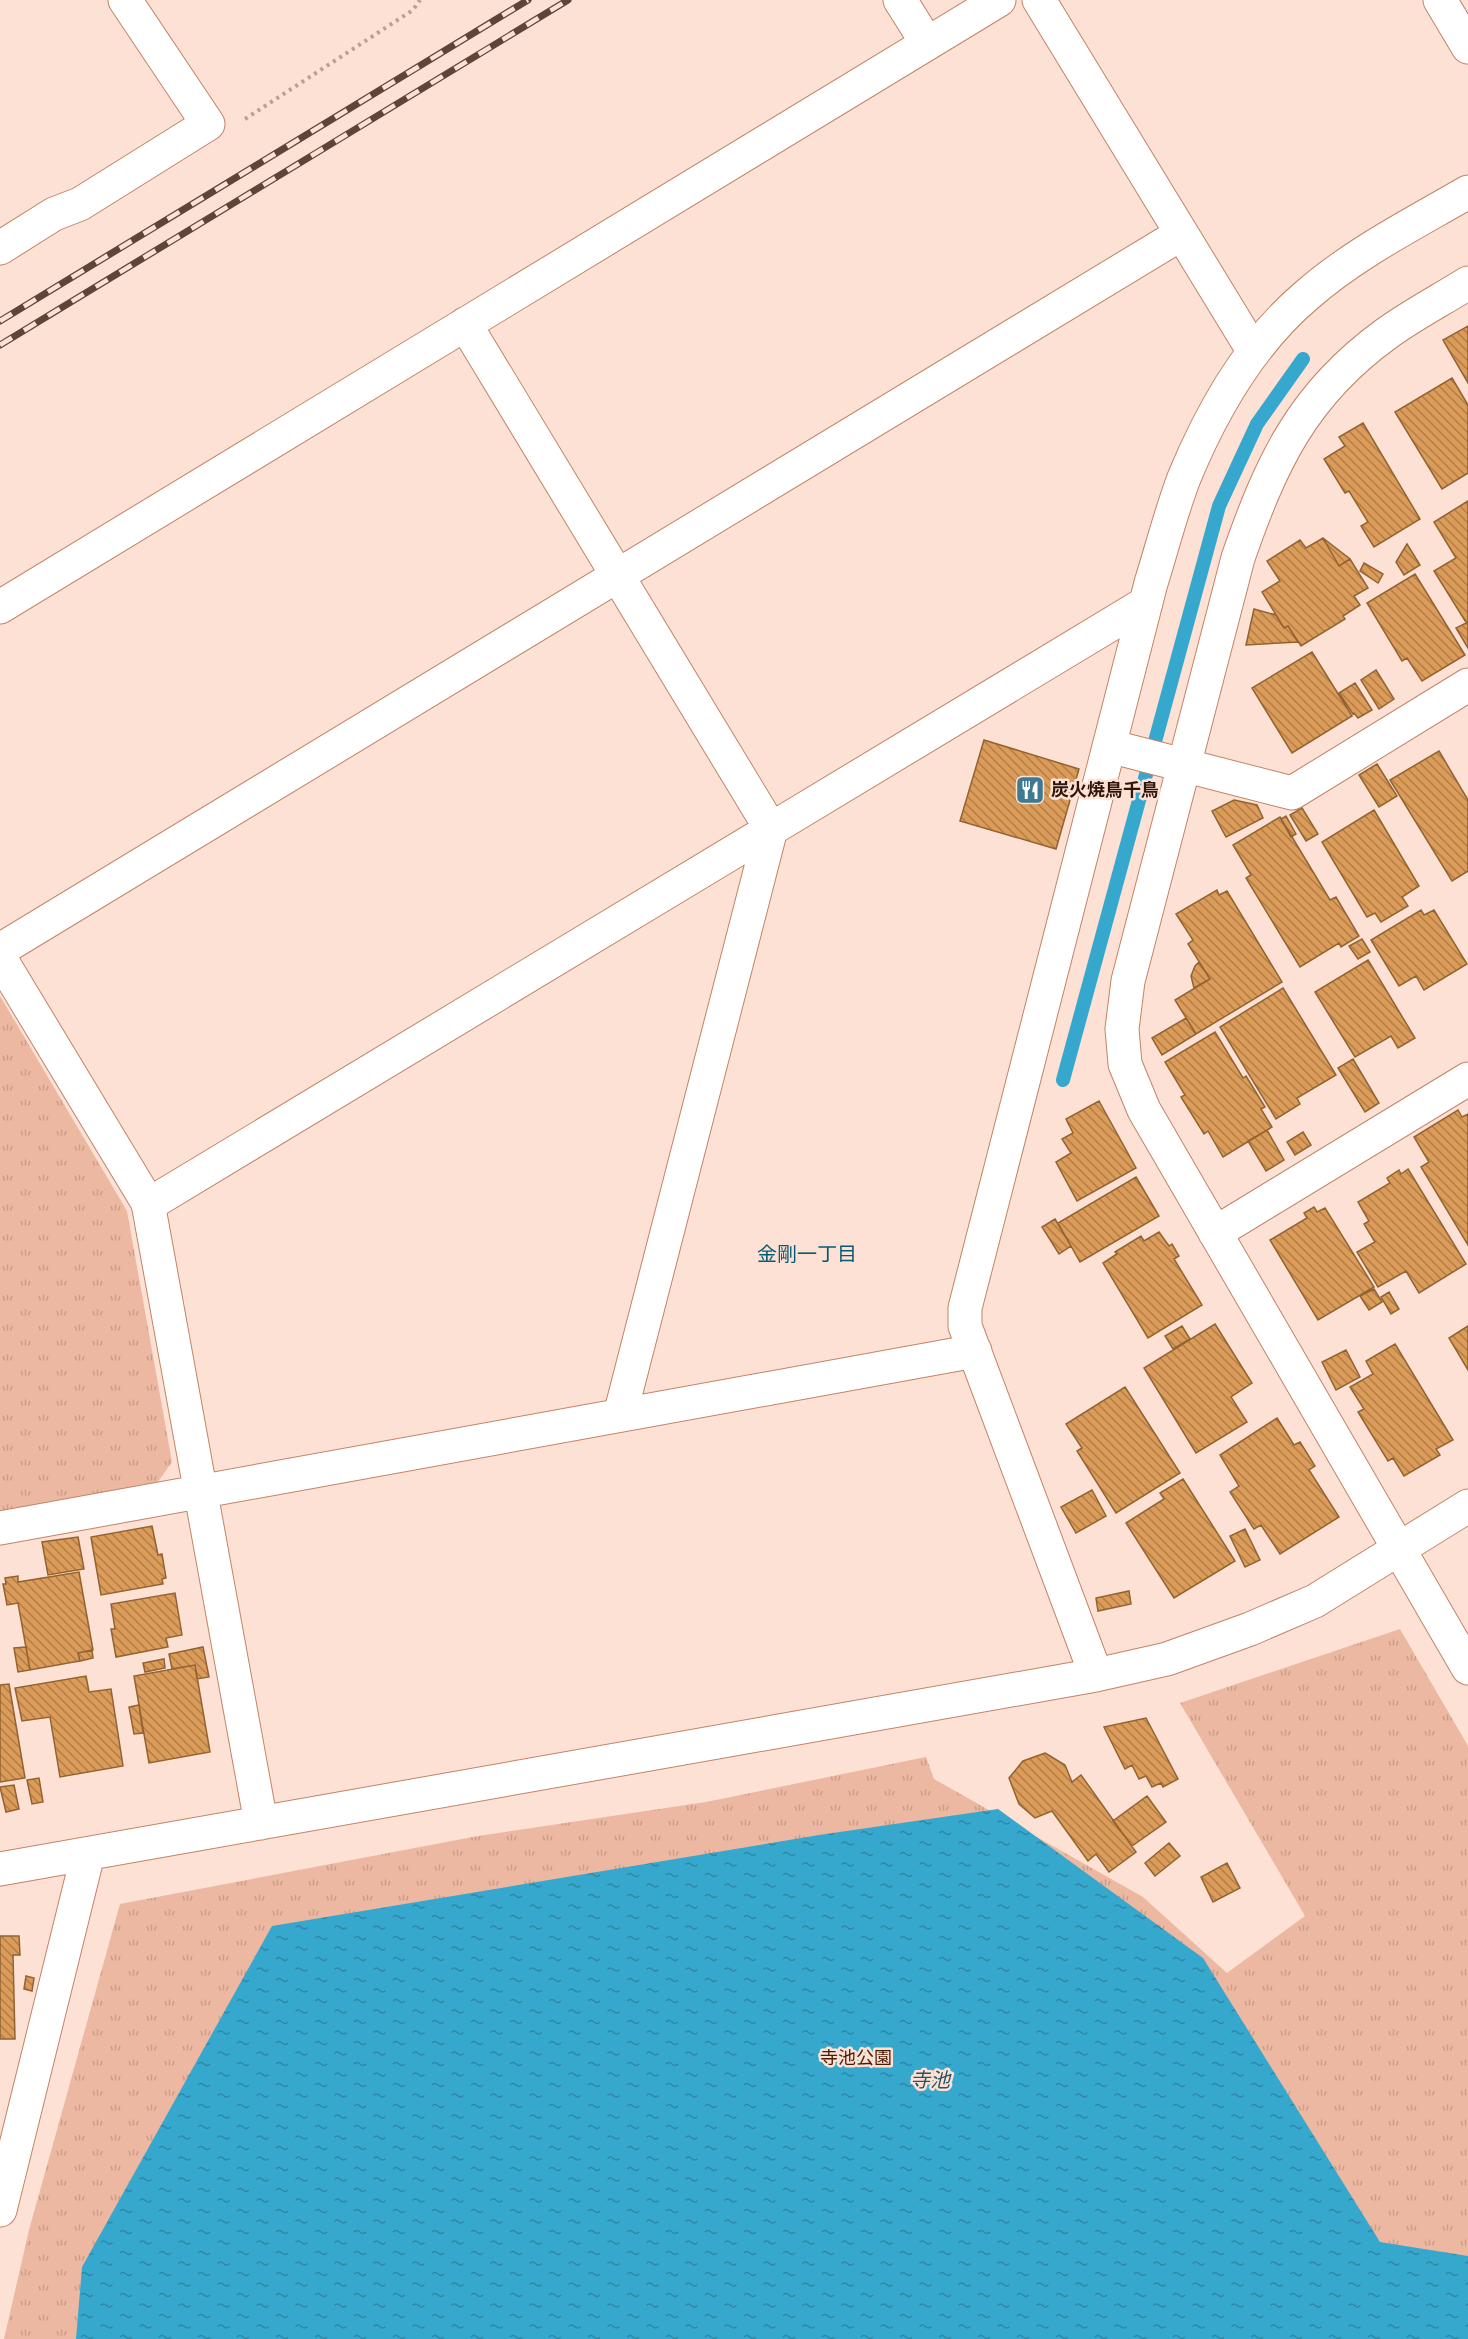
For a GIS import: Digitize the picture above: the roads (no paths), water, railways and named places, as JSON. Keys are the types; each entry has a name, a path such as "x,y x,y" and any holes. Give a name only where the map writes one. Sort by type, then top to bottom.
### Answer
{"street":[{"path":"0,248 54,214 80,204 208,124 125,0"},
{"path":"900,0 927,44"},
{"path":"0,607 999,0"},
{"path":"1039,0 1254,352"},
{"path":"1096,1675 965,1326 965,1308 1118,749 1146,603 1184,480 1211,418 1254,352 1307,295 1358,256 1468,192"},
{"path":"0,950 1181,234"},
{"path":"1468,283 1387,334 1344,370 1308,409 1279,456 1258,501 1238,558 1175,763 1128,981 1122,1029 1125,1064 1144,1110 1468,1668"},
{"path":"465,324 771,829 620,1415"},
{"path":"148,1206 1146,603"},
{"path":"1118,749 1292,793 1468,685"},
{"path":"0,958 148,1206 261,1823"},
{"path":"1215,1233 1468,1079"},
{"path":"0,1528 975,1351"},
{"path":"0,1869 1096,1675 1167,1659 1250,1629 1315,1600 1468,1506"},
{"path":"0,2210 88,1854"}],"water":[{"name":"寺池","path":"998,1809 1203,1958 1380,2242 1468,2256 1468,2339 76,2339 82,2267 272,1926 819,1835"}],"waterway":[{"path":"1063,1080 1219,506 1257,424 1303,359"}],"railway":[{"path":"0,321 528,0"},
{"path":"0,345 568,0"}],"place":[{"name":"炭火焼鳥千鳥","path":"1030,790"}],"district":[{"name":"金剛一丁目","path":"807,1254"}],"park label":[{"name":"寺池公園","path":"856,2058"}]}
